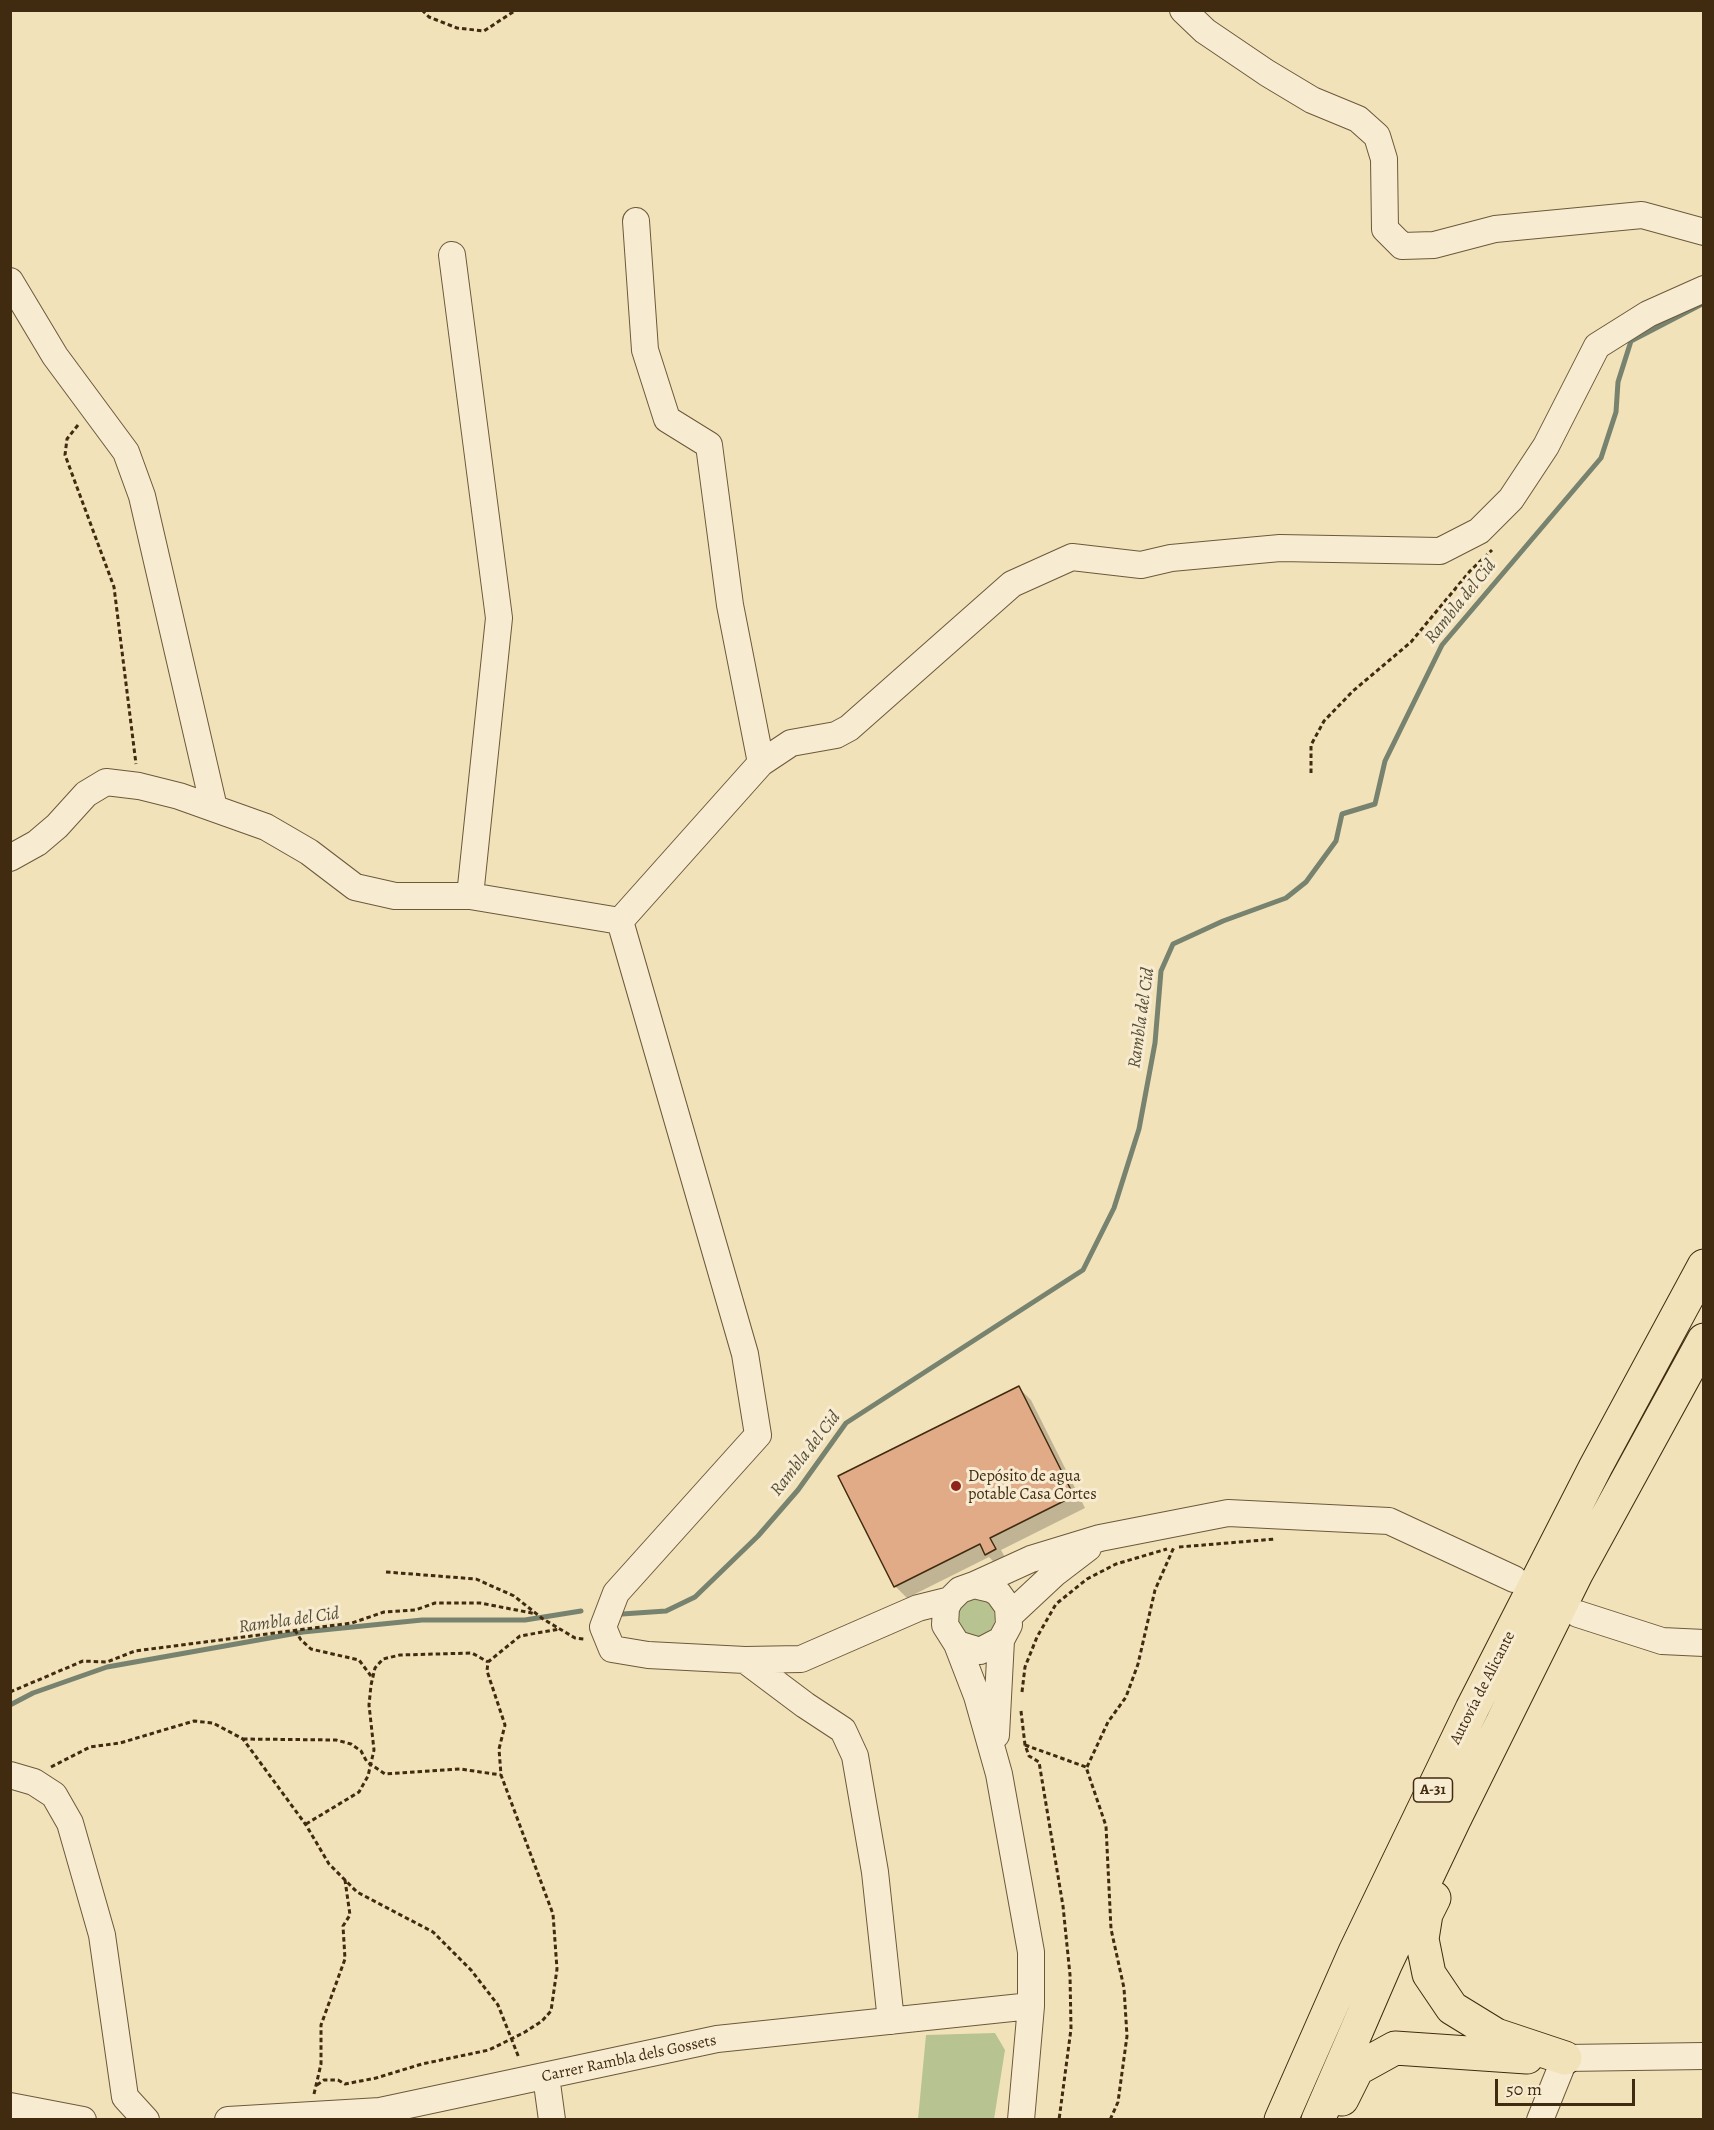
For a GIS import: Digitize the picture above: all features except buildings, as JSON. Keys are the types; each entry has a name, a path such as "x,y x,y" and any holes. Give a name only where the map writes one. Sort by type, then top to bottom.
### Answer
{"highway":[{"name":"Autovía de Alicante","path":"1281,2120 1355,1952 1472,1709 1596,1466 1704,1266"},
{"name":"Autovía de Alicante","path":"1318,2120 1385,1965 1454,1820 1577,1572 1704,1340"},
{"path":"1454,1820 1452,1860 1426,1914 1422,1940 1429,1974 1452,2008 1496,2036 1565,2058"},
{"path":"1334,2120 1357,2069 1395,2048 1565,2058"}],"street":[{"path":"1183,10 1206,31 1268,73 1312,100 1358,119 1377,136 1384,159 1385,229 1402,246 1434,244 1495,229 1642,215 1704,232"},
{"path":"636,221 645,350 667,419 709,446 730,604 761,763"},
{"path":"452,255 499,618 470,896"},
{"path":"10,281 55,356 101,415 126,452 142,496 214,808"},
{"path":"620,921 761,763 792,743 836,735 849,728 1012,584 1072,557 1141,565 1171,558 1280,548 1440,551 1479,531 1511,499 1546,446 1597,346 1648,314 1704,289"},
{"path":"10,858 37,843 57,826 86,794 106,782 139,786 214,808 266,827 309,852 355,886 395,896 470,896 620,921"},
{"path":"620,921 745,1354 758,1434 616,1593 603,1627 612,1649 648,1655 745,1660 801,1659 918,1608 950,1600"},
{"path":"1020,2120 1031,2006 1030,1952 999,1774 977,1695 944,1616 950,1600 960,1590 974,1586 1031,1558 1100,1538 1228,1513 1389,1521 1514,1580"},
{"path":"1009,1616 1054,1574 1100,1538"},
{"path":"974,1586 991,1589 998,1593 1008,1607 1009,1625 1001,1640 996,1720 999,1774"},
{"path":"1578,1614 1662,1641 1704,1643"},
{"path":"846,1641 896,1629 929,1626 980,1651 1001,1640"},
{"path":"745,1660 843,1730 855,1756 875,1872 891,2021"},
{"path":"22,1778 54,1795 70,1822 102,1935 125,2097 146,2120"},
{"name":"Carrer Rambla dels Gossets","path":"228,2120 380,2111 717,2039 1031,2006"},
{"path":"1540,2120 1565,2058 1704,2056"},
{"path":"535,2079 552,2120"},
{"path":"10,2106 83,2120"}],"path":[{"path":"422,10 429,17 457,28 484,31 516,10"},
{"path":"101,415 82,420 67,439 65,455 114,587 139,786"},
{"path":"1311,773 1311,745 1324,721 1353,691 1411,642 1470,571 1494,548"},
{"path":"1022,1697 1025,1667 1036,1637 1056,1604 1087,1580 1116,1564 1174,1547 1283,1536"},
{"path":"1110,2120 1118,2102 1127,2036 1124,1989 1112,1929 1106,1826 1086,1767 1108,1722 1126,1697 1138,1664 1155,1590 1174,1547"},
{"path":"386,1572 476,1579 514,1596 575,1638 610,1643"},
{"path":"10,1692 83,1661 107,1662 135,1651 352,1623 384,1612 415,1610 435,1603 480,1603 537,1614"},
{"path":"488,1662 520,1636 560,1629"},
{"path":"295,1630 301,1640 312,1649 359,1660 372,1678"},
{"path":"306,1825 359,1792 372,1767 374,1750 369,1705 375,1668 383,1659 400,1655 472,1653 488,1662"},
{"path":"317,2085 324,2080 338,2080 345,2084 376,2078 422,2064 489,2050 542,2021 551,2011 557,1949 553,1914 501,1775 499,1749 506,1725 489,1681 488,1662"},
{"path":"1020,1707 1025,1745 1029,1756 1040,1762 1063,1906 1070,1975 1071,2030 1059,2120"},
{"path":"22,1778 90,1747 120,1743 194,1721 213,1724 243,1739 336,1740 351,1744 361,1751 372,1767 386,1774 460,1769 501,1775"},
{"path":"243,1739 306,1825 319,1850 357,1892 433,1932 471,1970 498,2005 511,2039 535,2079"},
{"path":"1025,1745 1086,1767"},
{"path":"306,2115 317,2085 321,2064 321,2025 345,1959 343,1926 350,1915 345,1879"}],"green space":[{"path":"976,1599 989,1605 995,1618 989,1631 976,1637 963,1631 957,1618 963,1605"},
{"path":"995,2033 1005,2050 994,2119 918,2119 926,2035"}],"waterway":[{"name":"Rambla del Cid","path":"622,1614 666,1611 695,1597 758,1536 798,1490 846,1423 1083,1270 1114,1208 1139,1129 1155,1043 1161,971 1173,944 1223,921 1286,898 1306,882 1336,841 1342,814 1375,804 1385,761 1442,645 1601,458 1616,412 1618,382 1631,341 1704,303"},
{"name":"Rambla del Cid","path":"10,1705 33,1693 107,1667 303,1632 422,1620 525,1620 581,1611"}],"place":[{"name":"Depósito de agua potable Casa Cortes","path":"956,1486"}]}
